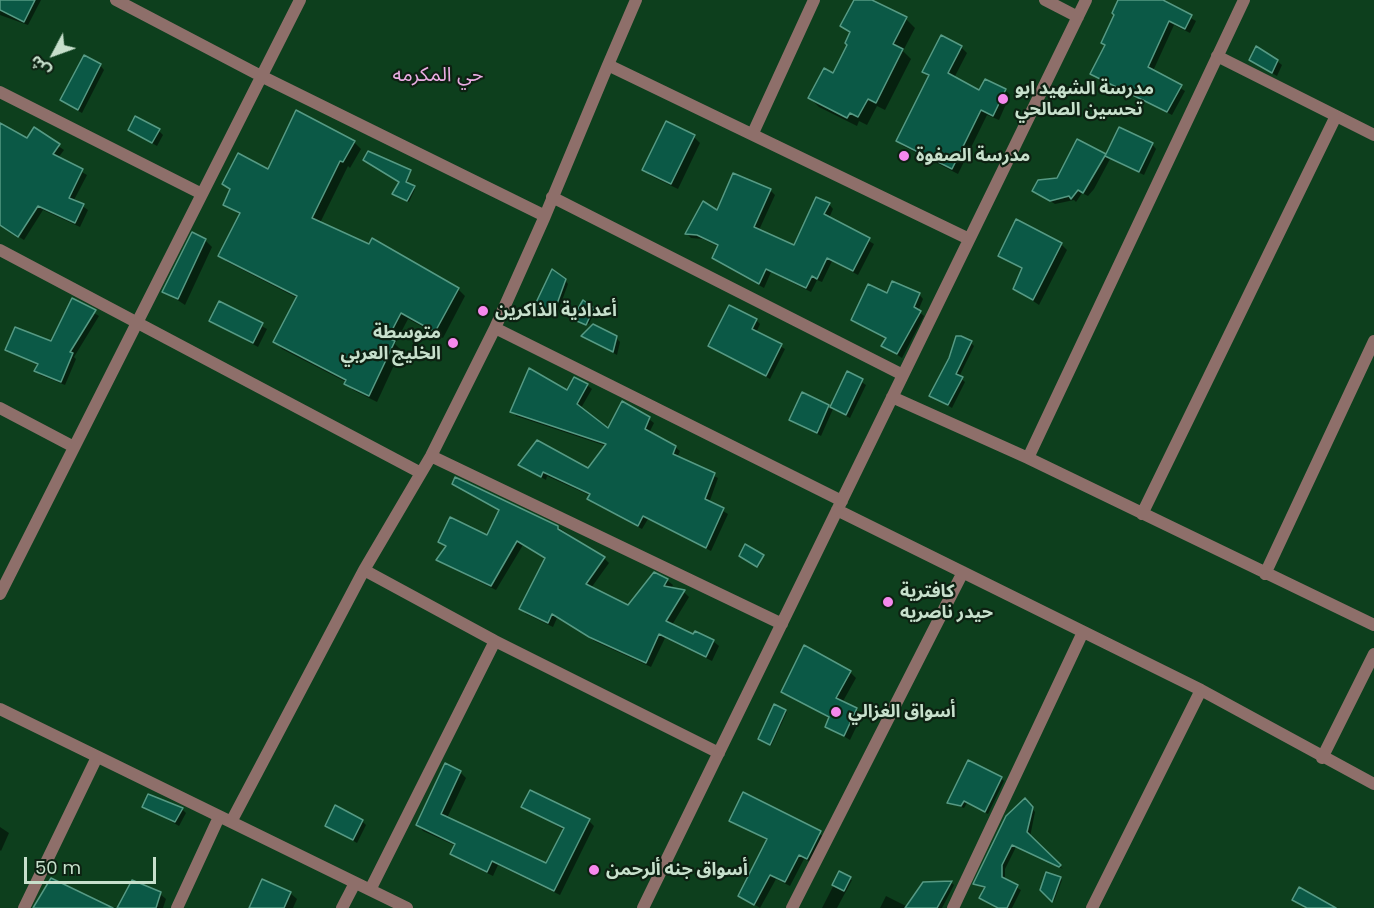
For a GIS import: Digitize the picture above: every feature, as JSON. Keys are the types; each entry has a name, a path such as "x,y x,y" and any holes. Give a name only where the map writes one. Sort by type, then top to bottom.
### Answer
{"street":[{"path":"116,0 261,76 545,216"},
{"path":"0,594 300,0"},
{"path":"177,908 364,570 431,456 495,328 636,0"},
{"path":"753,133 814,0"},
{"path":"1045,0 1078,17"},
{"path":"643,908 1086,0"},
{"path":"1028,458 1244,0"},
{"path":"1217,56 1374,135"},
{"path":"608,65 969,239"},
{"path":"0,92 202,194"},
{"path":"1142,514 1336,116"},
{"path":"552,197 903,375"},
{"path":"0,250 136,324 422,473"},
{"path":"495,328 839,505 963,572 1201,690 1322,758 1374,784"},
{"path":"1265,574 1374,341"},
{"path":"892,397 1028,458 1374,625"},
{"path":"0,408 74,447"},
{"path":"431,456 782,624"},
{"path":"364,570 495,642 719,753"},
{"path":"792,908 963,572"},
{"path":"953,908 1083,632"},
{"path":"370,890 495,642"},
{"path":"1322,758 1374,654"},
{"path":"1092,908 1201,690"},
{"path":"0,710 407,908"},
{"path":"24,908 97,757"},
{"path":"342,908 355,883"}],"building":[{"path":"0,0 35,0 24,22 0,10"},
{"path":"854,0 872,0 907,17 893,44 903,49 876,103 868,99 858,117 850,113 847,118 808,98 824,68 833,73 847,45 845,43 850,32 840,26"},
{"path":"1118,0 1163,0 1192,15 1185,29 1169,21 1148,67 1182,85 1167,112 1090,74 1105,45 1101,43"},
{"path":"941,35 962,46 948,73 979,90 985,79 1006,89 993,116 981,110 952,169 896,141 929,75 922,72"},
{"path":"1256,46 1278,60 1272,73 1249,60"},
{"path":"84,55 101,64 78,110 60,100"},
{"path":"296,110 355,141 343,162 340,161 312,218 369,244 372,238 459,288 435,332 401,313 388,338 395,341 369,396 344,384 346,380 273,342 297,296 218,256 240,213 223,205 230,189 222,184 238,153 268,169"},
{"path":"135,116 160,129 152,143 128,130"},
{"path":"666,121 695,135 671,184 642,170"},
{"path":"0,123 27,138 34,127 60,144 53,154 83,169 69,198 84,204 75,223 38,206 18,237 0,225"},
{"path":"1119,127 1153,143 1139,172 1105,156"},
{"path":"1077,139 1106,154 1083,193 1078,190 1071,199 1069,196 1050,201 1032,191 1038,180 1057,178"},
{"path":"368,151 411,170 406,182 415,186 407,201 392,194 399,182 363,160"},
{"path":"733,173 771,189 754,227 794,245 816,197 830,203 824,214 870,238 853,271 827,258 817,279 812,276 806,288 766,269 759,284 712,258 718,245 697,235 685,234 703,201 717,210"},
{"path":"1016,219 1062,243 1033,300 1013,289 1022,268 998,256"},
{"path":"192,232 206,239 178,299 162,292"},
{"path":"552,269 566,279 553,315 532,311"},
{"path":"892,281 920,293 914,307 921,311 897,354 881,346 886,338 851,320 868,284 887,293"},
{"path":"72,298 96,310 70,352 73,353 61,382 34,371 38,364 5,350 15,327 51,341"},
{"path":"583,300 594,308 586,325 572,319"},
{"path":"219,301 263,323 253,343 209,321"},
{"path":"729,305 757,319 752,329 782,344 766,376 708,346"},
{"path":"593,324 617,336 613,352 581,336"},
{"path":"956,336 972,341 956,374 963,377 948,405 929,396 949,358"},
{"path":"529,368 567,390 574,377 588,384 577,404 608,428 622,401 650,417 645,429 676,446 673,454 715,473 705,499 724,508 706,548 643,516 638,526 587,499 590,494 543,472 541,477 518,465 537,440 588,468 606,444 510,412"},
{"path":"847,371 863,379 846,415 830,407"},
{"path":"802,392 829,405 817,433 789,420"},
{"path":"455,477 558,526 558,529 605,557 586,584 628,605 654,572 668,579 664,586 685,590 666,621 693,634 695,631 714,640 706,657 659,634 646,663 589,637 552,614 548,623 519,609 545,558 517,541 491,586 436,560 446,546 438,542 450,517 487,535 499,510 452,484"},
{"path":"745,544 764,555 757,567 739,556"},
{"path":"804,645 851,671 836,698 857,708 844,736 825,727 829,717 781,692"},
{"path":"774,704 786,710 770,745 758,739"},
{"path":"968,760 1002,777 985,812 964,801 961,806 947,803"},
{"path":"445,763 461,771 441,814 546,863 564,828 521,807 530,790 590,819 554,891 492,861 487,872 450,854 455,844 416,825"},
{"path":"743,792 821,831 807,859 799,855 785,882 770,875 754,905 738,896 767,839 729,821"},
{"path":"148,794 183,808 175,822 142,807"},
{"path":"1025,798 1033,807 1027,832 1061,865 1059,867 1012,845 1002,865 1002,877 1018,885 1007,908 998,908 979,898 985,887 973,884 1006,816"},
{"path":"335,805 363,820 353,840 325,826"},
{"path":"839,871 851,877 844,891 832,885"},
{"path":"1046,872 1061,877 1052,902 1040,890"},
{"path":"51,878 113,908 33,908"},
{"path":"262,879 291,892 284,908 249,908"},
{"path":"132,880 161,892 156,908 117,908"},
{"path":"952,881 937,908 905,908 923,882"},
{"path":"1299,887 1336,908 1307,908 1292,900"}],"place":[{"name":"مدرسة الشهيد ابو تحسين الصالحي","path":"1003,99"},
{"name":"مدرسة الصفوة","path":"904,156"},
{"name":"أعدادية الذاكرين","path":"483,311"},
{"name":"متوسطة الخليج العربي","path":"453,343"},
{"name":"كافترية حيدر ناصريه","path":"888,602"},
{"name":"أسواق الغزالي","path":"836,712"},
{"name":"أسواق جنه ألرحمن","path":"594,870"}],"district":[{"name":"حي المكرمه","path":"438,76"}]}
